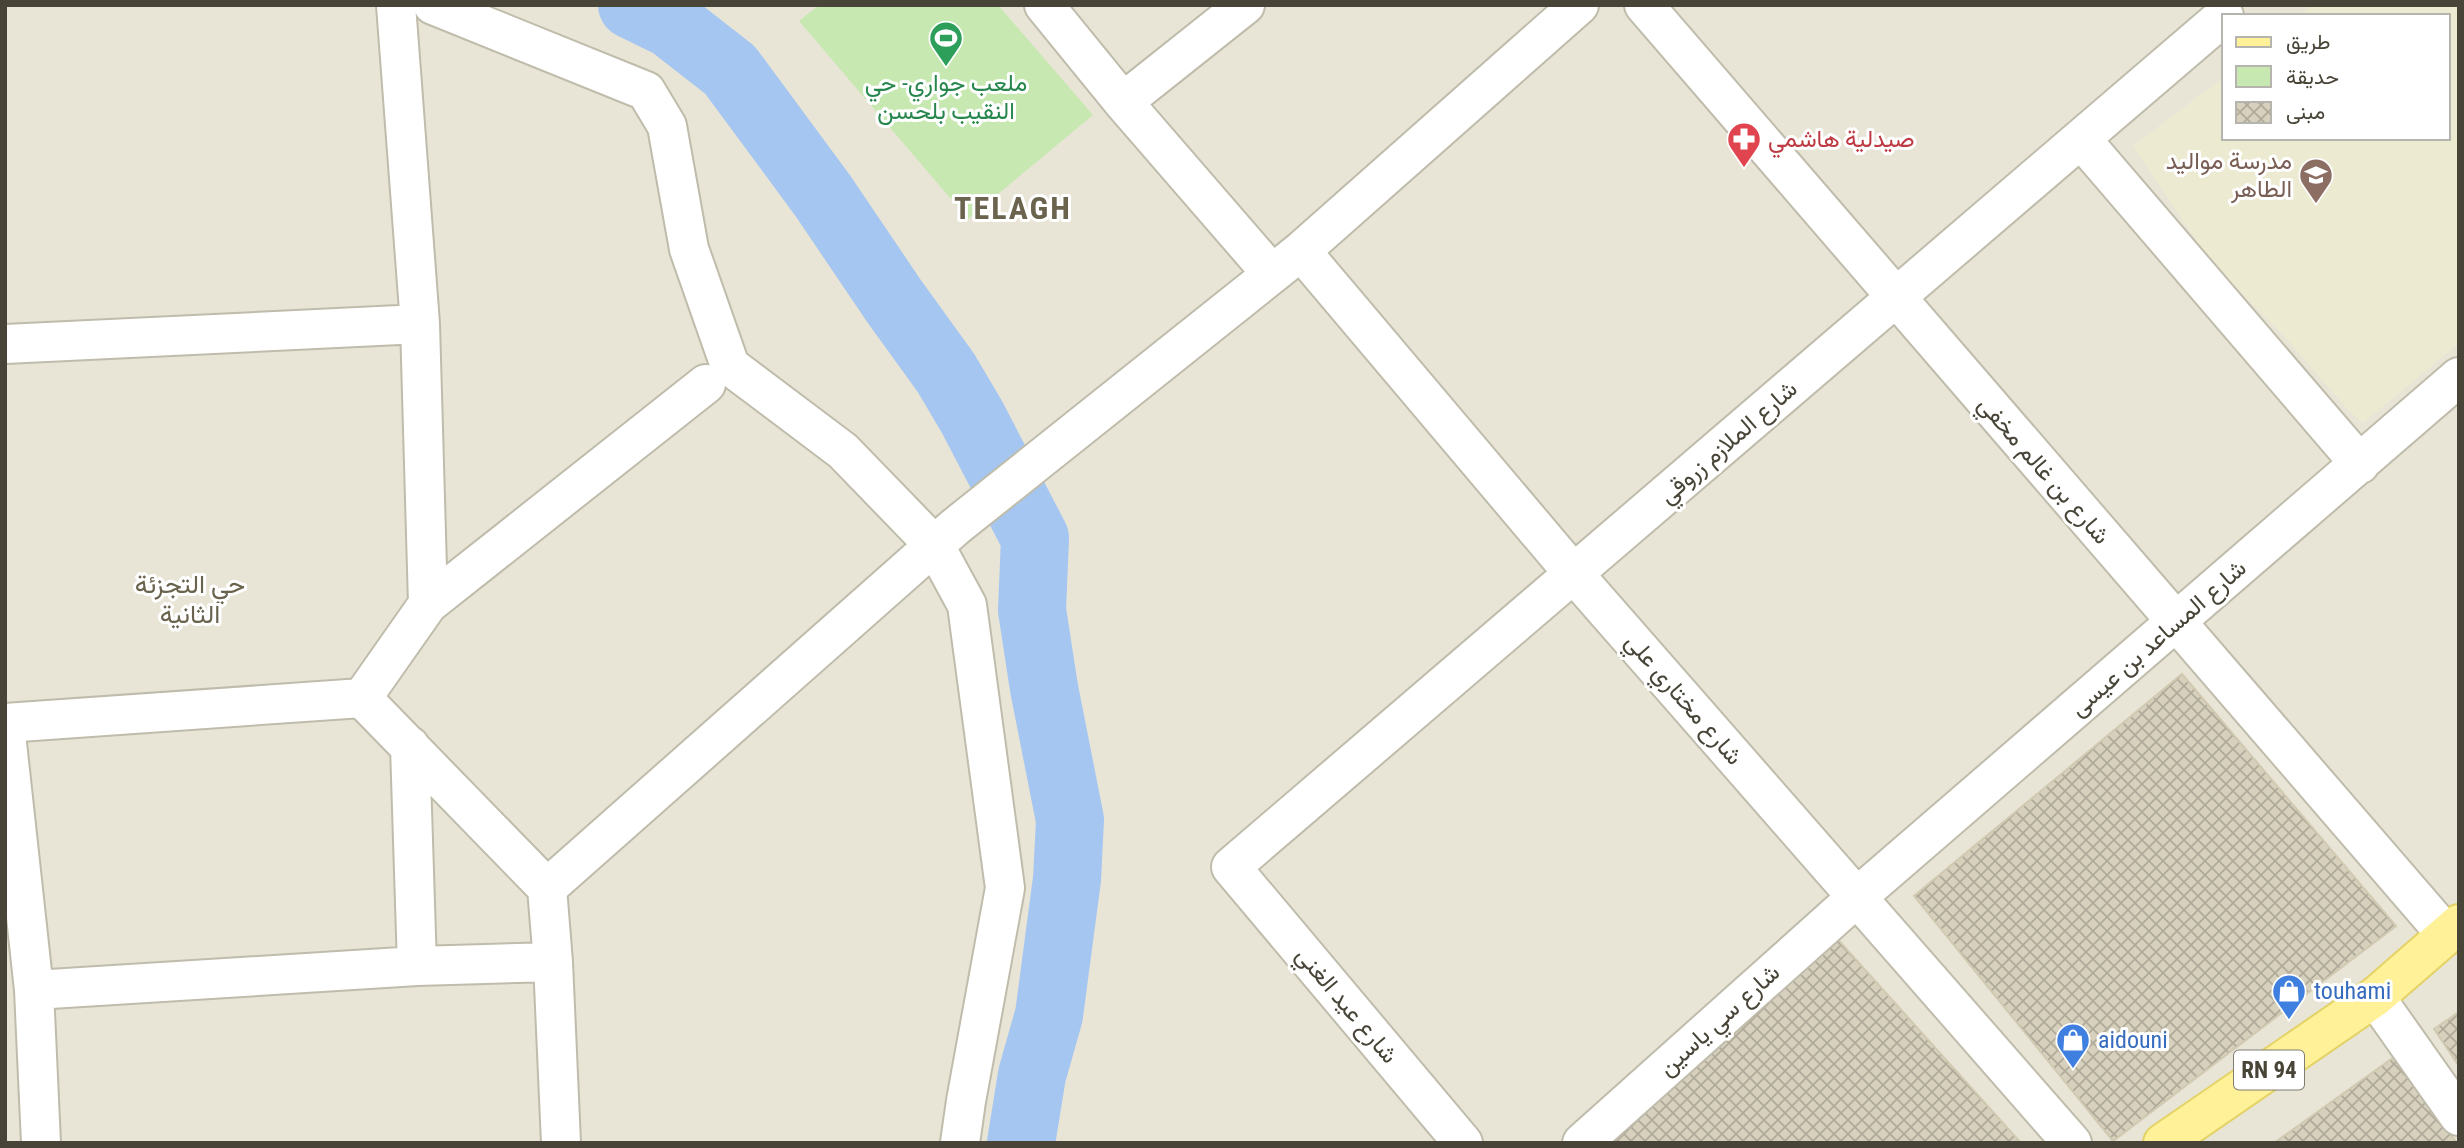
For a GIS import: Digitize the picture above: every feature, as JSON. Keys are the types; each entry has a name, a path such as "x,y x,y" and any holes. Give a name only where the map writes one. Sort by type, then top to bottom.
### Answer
{"main road":[{"name":"RN 94","path":"2163,1143 2375,997 2452,929"}],"street":[{"path":"396,5 419,324 428,604"},
{"path":"433,5 646,91 667,127 689,249 730,366 842,451 945,537 967,605 1005,888 960,1143"},
{"name":"شارع مختاري علي","path":"1044,5 1123,102 1286,262 1573,574 2072,1143"},
{"path":"1123,102 1245,5"},
{"path":"547,888 945,537 1028,467 1286,262 1579,5"},
{"name":"شارع بن غالم مخفي","path":"1644,5 2176,622 2452,929"},
{"name":"شارع الملازم زروقي","path":"1231,867 2081,139 2222,12"},
{"path":"2081,139 2360,464"},
{"path":"5,344 419,324"},
{"name":"شارع المساعد بن عيسى","path":"1857,897 2459,377"},
{"path":"362,698 428,604 706,384"},
{"path":"41,1143 34,990 5,724 362,698 547,888 561,1143"},
{"path":"410,746 417,966"},
{"name":"شارع عيد الغني","path":"1231,867 1463,1143"},
{"name":"شارع سي ياسين","path":"1582,1143 1857,897"},
{"path":"34,990 417,966 553,962"},
{"path":"2375,997 2459,1116"}],"shaded area":[{"path":"5,5 2459,5 2459,1143 5,1143"},
{"name":"مدرسة مواليد الطاهر","path":"2311,5 2459,5 2459,343 2363,423 2348,410 2286,338 2212,264 2133,146 2222,79 2222,140 2450,140 2450,14 2301,14"}],"green space":[{"name":"ملعب جواري- حي النقيب بلحسن","path":"819,5 998,5 1093,115 968,219 799,21"}],"building":[{"path":"2182,674 2396,926 2113,1141 1914,896"},
{"path":"1832,933 2021,1143 1588,1143"},
{"path":"2459,1012 2459,1066 2434,1029"},
{"path":"2397,1055 2457,1143 2274,1143"}],"waterway":[{"path":"632,5 671,24 730,70 823,196 946,373 1035,538 1032,610 1070,820 1067,879 1049,1015 1032,1075 1021,1143"}],"place":[{"name":"ملعب جواري- حي النقيب بلحسن","path":"946,68"},
{"name":"صيدلية هاشمي","path":"1744,169"},
{"name":"مدرسة مواليد الطاهر","path":"2316,205"},
{"name":"touhami","path":"2289,1021"},
{"name":"aidouni","path":"2073,1070"}],"district":[{"name":"TELAGH","path":"1013,208"},
{"name":"حي التجزئة الثانية","path":"190,599"}]}
